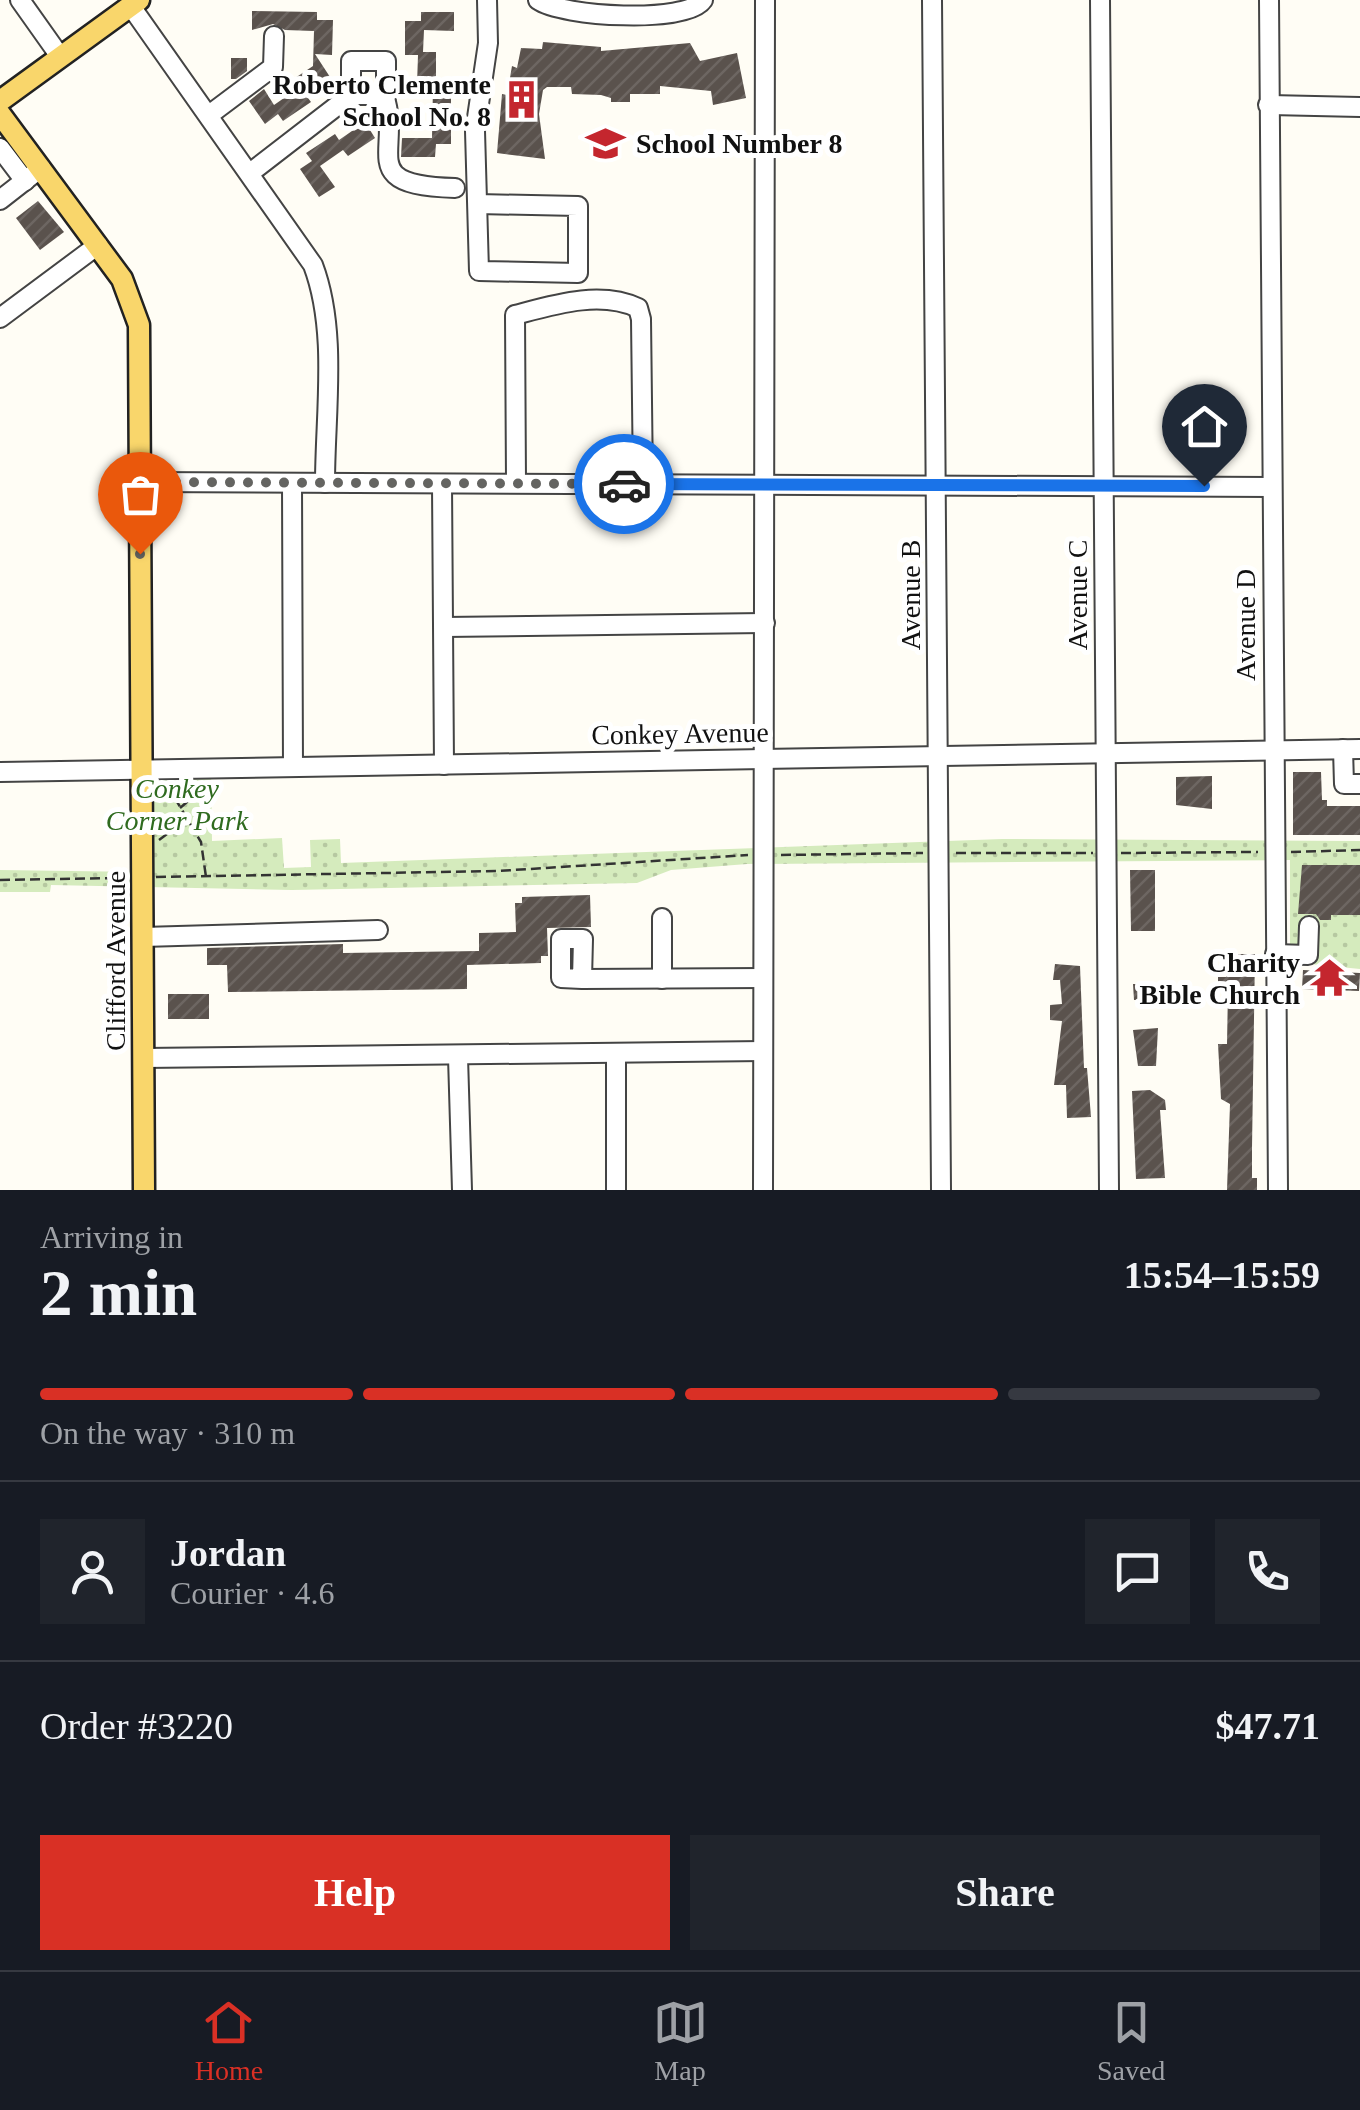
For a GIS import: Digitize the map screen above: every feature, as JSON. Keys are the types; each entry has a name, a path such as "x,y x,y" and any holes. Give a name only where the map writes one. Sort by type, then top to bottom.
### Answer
{"main road":[{"path":"1,101 134,2"},
{"name":"Clifford Avenue","path":"1,101 15,184 98,245 131,297 138,325 144,1190"}],"street":[{"path":"20,0 59,55"},
{"path":"478,204 578,206 578,272 480,271 475,132 488,44 487,0"},
{"path":"538,0 570,14 687,13 703,0"},
{"path":"764,1190 765,0"},
{"name":"Avenue B","path":"932,0 941,1190"},
{"name":"Avenue C","path":"1100,0 1109,1190"},
{"name":"Avenue D","path":"1269,0 1278,1190"},
{"path":"134,2 300,244 320,284 326,333 325,483"},
{"path":"208,115 272,67 274,36"},
{"path":"351,95 351,60 386,61 386,152 396,173 415,187 455,188"},
{"path":"250,173 351,95 386,96"},
{"path":"1268,105 1360,106"},
{"path":"0,318 98,245"},
{"path":"516,482 514,314 571,301 624,301 640,311 642,484"},
{"path":"140,482 1271,486"},
{"path":"292,483 293,767"},
{"path":"442,484 444,764"},
{"path":"444,627 765,624"},
{"path":"1351,749 1344,784 1360,784"},
{"name":"Conkey Avenue","path":"0,772 1351,749"},
{"path":"662,918 662,979"},
{"path":"1275,954 1308,955 1308,926"},
{"path":"142,936 378,930"},
{"path":"582,979 763,978"},
{"path":"144,1058 763,1051"},
{"path":"616,1053 616,1190"},
{"path":"458,1057 462,1190"}],"path":[{"path":"180,808 193,797 196,768"},
{"path":"167,769 168,791 201,842 206,877"},
{"path":"142,840 159,840 187,819"},
{"path":"1284,852 1360,850"},
{"path":"1116,852 1266,852"},
{"path":"0,880 498,871 762,855 1098,853"}],"green space":[{"name":"Conkey Corner Park","path":"211,768 212,841 282,838 284,868 311,867 310,840 340,839 341,863 1002,839 1360,841 1360,969 1290,962 1290,860 747,864 671,870 637,883 292,890 51,885 50,892 0,892 0,870 142,872 142,769"}],"building":[{"path":"252,11 317,12 317,20 333,20 332,55 315,54 330,77 305,94 311,102 283,121 278,114 265,124 249,101 264,89 274,105 297,89 292,80 313,66 314,31 285,30 273,24 252,30"},
{"path":"421,12 454,12 454,31 424,30 423,52 436,52 436,80 451,80 451,144 436,144 435,157 401,157 402,138 432,138 433,86 417,85 418,55 405,55 405,21 421,21"},
{"name":"Roberto Clemente School No. 8","path":"543,42 601,47 601,51 690,43 700,61 737,53 746,98 713,105 711,91 660,86 660,94 630,94 630,102 611,102 611,98 601,95 572,94 571,87 547,87 539,114 545,159 497,153 502,94 507,95 512,66 517,68 521,48 542,49"},
{"path":"231,58 247,58 247,71 236,79 231,79"},
{"path":"365,122 375,138 348,156 343,150 320,166 335,187 319,197 300,169 312,161 306,153 335,134 339,140"},
{"path":"38,201 64,232 40,250 16,218"},
{"path":"1293,772 1321,772 1322,800 1327,800 1327,806 1360,806 1360,835 1293,835"},
{"path":"1212,776 1212,809 1176,805 1176,777"},
{"path":"1302,865 1360,865 1360,915 1331,915 1331,920 1320,920 1316,914 1298,914"},
{"path":"1130,870 1155,870 1155,931 1131,931"},
{"path":"590,895 591,927 547,928 548,956 541,956 541,963 467,965 467,989 228,992 227,965 207,965 207,948 343,944 343,953 479,951 479,933 516,932 515,903 522,903 522,897"},
{"path":"1226,954 1255,954 1252,1178 1257,1178 1257,1190 1227,1190 1230,1104 1221,1099 1218,1044 1227,1044 1228,990 1218,990 1218,977 1226,977"},
{"path":"1055,964 1080,966 1084,1068 1091,1117 1067,1118 1066,1085 1054,1085 1062,1021 1050,1020 1050,1005 1062,1004 1060,980 1053,980"},
{"path":"1303,970 1360,973 1359,991 1302,989"},
{"path":"1133,984 1153,984 1153,999 1134,1000"},
{"path":"168,994 209,994 209,1019 168,1019"},
{"path":"1158,1028 1156,1066 1138,1066 1133,1030"},
{"path":"1150,1090 1165,1100 1166,1110 1160,1110 1165,1178 1136,1179 1132,1091"}],"way so far":[{"path":"140,554 140,482 624,484"}],"place":[{"name":"Roberto Clemente School No. 8","path":"521,100"},
{"name":"School Number 8","path":"606,143"},
{"name":"Charity Bible Church","path":"1330,978"}],"route":[{"path":"624,484 1204,486"}]}
